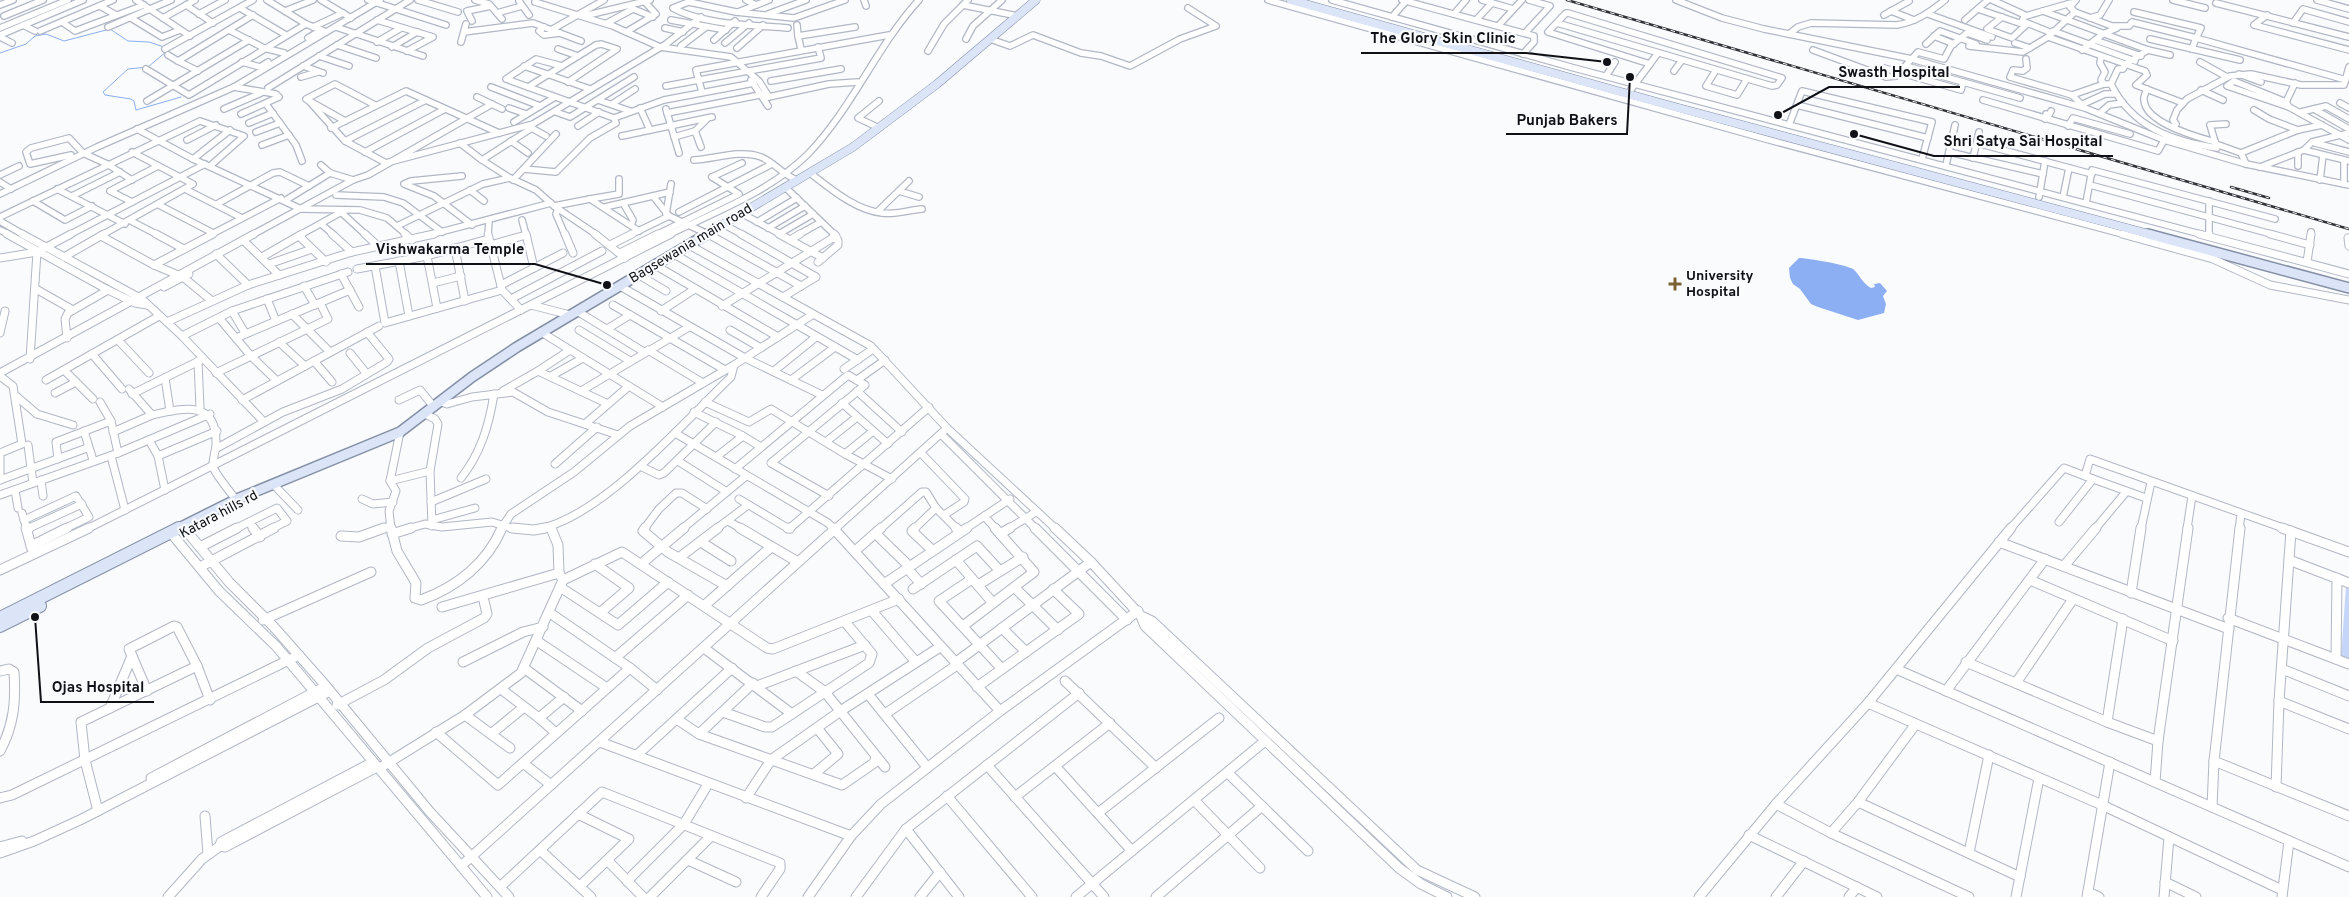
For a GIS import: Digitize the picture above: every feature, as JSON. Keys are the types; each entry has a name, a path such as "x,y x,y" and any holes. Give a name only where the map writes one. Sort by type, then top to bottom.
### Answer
{"main road":[{"name":"Bagsewania main road","path":"274,485 400,432 472,377 541,332 708,234 788,179 810,172 853,147 924,95 1036,0"},
{"path":"1291,0 2349,288"},
{"path":"1311,0 1630,91 2040,194 2349,281"},
{"name":"Katara hills rd","path":"0,626 274,485"},
{"name":"Katara hills rd","path":"0,618 173,536"}],"street":[{"path":"0,5 13,0"},
{"path":"4,16 43,0 52,5"},
{"path":"0,28 52,5 59,0"},
{"path":"0,24 68,0"},
{"path":"0,36 83,0"},
{"path":"23,25 38,31 113,0"},
{"path":"108,27 151,11 172,0"},
{"path":"162,18 195,0"},
{"path":"198,14 224,0"},
{"path":"165,49 253,0"},
{"path":"286,11 313,0"},
{"path":"321,0 351,18"},
{"path":"368,0 393,10 446,25"},
{"path":"0,194 84,153 240,84 380,0"},
{"path":"268,88 410,0"},
{"path":"418,0 458,12"},
{"path":"436,6 446,0"},
{"path":"475,0 489,4"},
{"path":"551,30 580,16 601,0"},
{"path":"746,0 756,5"},
{"path":"736,12 769,0"},
{"path":"765,16 806,0"},
{"path":"788,28 701,17 679,13 673,8 692,1 736,12 798,18 844,0"},
{"path":"0,570 165,490 216,470 623,256 759,190 788,179 817,143 889,35 919,0"},
{"path":"928,51 944,24 968,0"},
{"path":"966,39 973,26 1002,0"},
{"path":"1268,0 1630,91 2213,259 2282,288 2349,300"},
{"path":"1332,0 1606,76 1630,91 1788,124 1946,165 2040,194 2063,197 2349,274"},
{"path":"1392,17 1405,0 1526,32 1534,36 1534,42 1523,54"},
{"path":"1432,7 1438,0"},
{"path":"1454,14 1466,0"},
{"path":"1482,0 1513,9"},
{"path":"1499,25 1522,0"},
{"path":"1526,32 1550,6 1529,0"},
{"path":"1676,0 1722,18 1811,39 1912,59 2083,106 2246,164 2346,185 2346,161 2301,151"},
{"path":"1790,34 1793,29 1803,25 1851,21 1885,26 1914,20 1928,14 1945,0"},
{"path":"1965,20 1988,0"},
{"path":"1992,0 2026,16"},
{"path":"2090,18 2100,15 2106,0"},
{"path":"2173,0 2206,8"},
{"path":"2317,0 2349,9"},
{"path":"271,1 306,24 328,32"},
{"path":"497,13 520,3 532,1 546,8 607,23 660,47 735,62 746,72 765,96 768,106"},
{"path":"580,16 647,1"},
{"path":"580,16 647,1"},
{"path":"626,32 652,17 656,12 647,1"},
{"path":"1884,15 1909,1"},
{"path":"62,22 75,31 116,16 142,2 151,11 190,36"},
{"path":"2026,24 2022,21 2026,16 2072,2"},
{"path":"2072,2 2070,7 2075,12 2114,26 2129,26 2135,10 2201,28 2192,49"},
{"path":"520,3 529,15"},
{"path":"1477,19 1492,3"},
{"path":"2216,3 2241,6 2266,16 2349,37"},
{"path":"186,5 213,22"},
{"path":"963,5 1018,16"},
{"path":"100,6 116,16"},
{"path":"472,21 467,12 492,6 502,19"},
{"path":"626,7 652,17"},
{"path":"240,8 286,35"},
{"path":"990,39 1010,46 1032,35 1083,54 1101,56 1130,66 1176,41 1216,26 1188,8"},
{"path":"607,23 634,9"},
{"path":"1978,9 2051,34 2141,56"},
{"path":"2293,23 2303,9 2349,22"},
{"path":"1891,11 1914,20"},
{"path":"2043,11 2148,50 2170,54"},
{"path":"1934,36 1953,45 2023,52 2051,34 2075,12"},
{"path":"313,27 343,13"},
{"path":"1557,23 1774,87 1782,78 1568,13 1557,23 1549,33 1650,64"},
{"path":"1928,14 1992,37"},
{"path":"178,60 253,15"},
{"path":"76,16 91,25"},
{"path":"580,16 608,29 615,28"},
{"path":"2266,16 2254,25 2349,50"},
{"path":"482,160 529,127 683,32 701,17"},
{"path":"1992,37 1987,29 2002,17"},
{"path":"131,18 162,37 180,30"},
{"path":"2324,43 2337,19"},
{"path":"377,20 433,37 407,51"},
{"path":"671,20 726,30"},
{"path":"714,40 735,22"},
{"path":"2132,22 2255,53 2346,84"},
{"path":"464,32 531,23 544,26 581,41"},
{"path":"725,43 749,23"},
{"path":"146,69 189,95 306,24"},
{"path":"461,42 466,24"},
{"path":"1926,44 1940,31 1963,36 2012,38 2026,24"},
{"path":"737,48 763,25"},
{"path":"797,25 801,49"},
{"path":"544,26 540,30 542,34 560,33"},
{"path":"1945,26 1976,44"},
{"path":"2082,50 2103,34 2117,29 2114,26"},
{"path":"2310,26 2310,40"},
{"path":"336,27 423,56"},
{"path":"681,46 706,27"},
{"path":"798,36 855,27"},
{"path":"377,42 401,28"},
{"path":"665,28 683,32"},
{"path":"229,30 264,48 284,53"},
{"path":"242,62 260,67 321,30"},
{"path":"392,46 417,32"},
{"path":"2051,34 2063,42 2082,50 2145,70 2147,75 2136,85 2183,103"},
{"path":"702,92 696,70 801,49 889,35"},
{"path":"0,36 12,42"},
{"path":"1813,50 1886,77 1899,75 1918,52 1944,59 1953,45 1963,36"},
{"path":"1969,46 1992,37"},
{"path":"2150,39 2240,60"},
{"path":"147,101 249,40"},
{"path":"2095,40 2134,61"},
{"path":"2056,48 2063,42"},
{"path":"1630,91 1650,64 1670,43"},
{"path":"2015,43 2030,48"},
{"path":"528,87 599,44 617,50 568,82"},
{"path":"337,45 376,58"},
{"path":"666,86 821,58 818,47"},
{"path":"558,49 578,56"},
{"path":"2111,84 2118,69 2123,69 2126,64 2134,61 2148,50"},
{"path":"168,55 198,71"},
{"path":"319,56 349,66"},
{"path":"2101,56 2100,63 2105,72 2101,80 2104,84"},
{"path":"562,66 540,58 524,66 506,79 614,118 664,100 754,83"},
{"path":"1674,71 1682,60"},
{"path":"2026,60 2027,68 2023,71 2013,70 2010,77 2072,95 2083,106"},
{"path":"1606,76 1614,62"},
{"path":"2200,62 2234,81 2228,86 2287,104 2349,140"},
{"path":"301,77 320,72 303,66"},
{"path":"524,66 590,90"},
{"path":"1871,70 1886,66 1899,75 1938,87 1943,85 1960,90 1963,82"},
{"path":"1906,66 2026,100 2029,92"},
{"path":"2346,84 2349,67"},
{"path":"771,81 841,69"},
{"path":"1716,70 1706,86 1737,94 1747,79"},
{"path":"746,72 765,96"},
{"path":"825,72 829,84"},
{"path":"2172,127 2176,124 2173,120 2175,111 2186,98 2226,77 2254,73 2295,83 2346,84"},
{"path":"2240,74 2261,82"},
{"path":"556,112 570,117 634,77"},
{"path":"666,112 829,84 858,82"},
{"path":"2287,104 2295,83"},
{"path":"240,84 262,93 279,96 266,104 241,114"},
{"path":"376,105 335,84 306,99 345,141 386,163 499,133 529,127 546,136"},
{"path":"2072,95 2104,84 2111,84"},
{"path":"2111,84 2116,94 2139,121 2166,137 2218,148 2210,125 2226,124"},
{"path":"492,87 540,106"},
{"path":"612,104 635,89"},
{"path":"2147,89 2143,95 2143,102 2149,114 2172,127 2241,153 2246,164"},
{"path":"331,128 406,90 499,133"},
{"path":"2201,90 2223,100"},
{"path":"1788,124 1802,91 1932,122 1922,159"},
{"path":"224,109 262,93"},
{"path":"2083,106 2105,94 2116,94"},
{"path":"514,122 555,96"},
{"path":"477,97 492,104 526,114"},
{"path":"2019,111 2020,98"},
{"path":"345,141 426,100"},
{"path":"598,100 630,111"},
{"path":"664,100 679,153"},
{"path":"1983,100 2158,151 2166,137"},
{"path":"309,101 345,121"},
{"path":"879,101 858,118 879,128"},
{"path":"2100,113 2109,105 2123,103"},
{"path":"2340,103 2349,108"},
{"path":"266,104 299,149 302,161"},
{"path":"138,301 175,275 362,181 386,163 492,104"},
{"path":"710,104 712,117"},
{"path":"1797,105 1928,138"},
{"path":"2301,112 2326,106 2349,119"},
{"path":"640,108 650,130"},
{"path":"365,152 445,109"},
{"path":"2314,109 2349,129"},
{"path":"2254,110 2262,118 2275,120 2298,130"},
{"path":"2045,119 2046,114 2049,115 2051,111"},
{"path":"578,126 599,112"},
{"path":"249,123 273,113"},
{"path":"622,136 712,117"},
{"path":"674,137 695,132 701,123 712,117"},
{"path":"522,171 556,172 590,138 613,127 616,123 614,118"},
{"path":"2068,126 2073,118 2130,134"},
{"path":"0,217 200,121 244,136 208,165 132,202 45,248 37,252 0,258"},
{"path":"256,132 280,123"},
{"path":"210,146 190,138 216,125"},
{"path":"1946,165 1955,125"},
{"path":"2241,153 2298,130 2322,125"},
{"path":"139,130 193,159 284,199 304,210 376,214 388,218 412,240"},
{"path":"193,159 230,130"},
{"path":"695,132 701,147"},
{"path":"1973,158 1979,132"},
{"path":"2260,167 2301,151 2312,142 2349,133"},
{"path":"397,226 486,182 511,178 522,171 556,134"},
{"path":"262,145 289,135"},
{"path":"84,153 30,164 26,152 31,148 67,138 84,153 107,164 132,180"},
{"path":"511,141 528,153"},
{"path":"2312,142 2349,152"},
{"path":"1976,143 2092,174"},
{"path":"460,144 511,178 536,190 554,206 623,256"},
{"path":"2298,166 2301,151"},
{"path":"64,257 159,206 187,190 193,184 132,152"},
{"path":"1949,152 2043,174"},
{"path":"0,199 84,153"},
{"path":"694,160 750,155 761,157 788,179 797,198 836,236 722,306"},
{"path":"2320,180 2323,155"},
{"path":"2040,194 2045,161"},
{"path":"686,225 740,194 712,177 742,163"},
{"path":"321,165 330,173 352,180"},
{"path":"679,212 770,165"},
{"path":"0,175 19,166"},
{"path":"132,202 110,191 158,166"},
{"path":"2063,197 2069,168"},
{"path":"2086,203 2092,170 2275,219"},
{"path":"72,196 120,172"},
{"path":"217,204 280,172 309,186"},
{"path":"810,172 846,199 878,211 888,213 922,208"},
{"path":"154,265 242,218 309,186 330,173"},
{"path":"304,210 352,180 371,173"},
{"path":"462,176 411,181 404,184 428,193 472,225"},
{"path":"167,322 248,286 352,252 412,240 489,220 620,194 619,179"},
{"path":"878,211 909,181"},
{"path":"0,182 11,189"},
{"path":"668,215 671,184"},
{"path":"2090,185 2310,244"},
{"path":"57,189 184,249"},
{"path":"187,190 242,218"},
{"path":"470,190 484,202"},
{"path":"899,191 919,196"},
{"path":"605,208 670,192"},
{"path":"336,195 384,197 409,205 442,232"},
{"path":"654,196 668,215 708,234 801,286"},
{"path":"757,222 797,198"},
{"path":"590,199 639,231"},
{"path":"33,201 66,220 92,206"},
{"path":"2209,201 2209,236"},
{"path":"623,203 633,220 631,225"},
{"path":"159,206 214,233"},
{"path":"554,206 558,220 573,253"},
{"path":"768,228 805,206"},
{"path":"262,257 343,211"},
{"path":"343,211 378,246"},
{"path":"741,213 810,251 820,260 838,244 838,240 833,237"},
{"path":"779,234 813,214"},
{"path":"610,245 668,215"},
{"path":"558,220 570,216"},
{"path":"489,220 489,242 501,288 521,310"},
{"path":"522,220 534,268"},
{"path":"0,221 138,301 167,322 182,336 200,360 216,373 264,422"},
{"path":"790,240 822,222"},
{"path":"321,224 352,252"},
{"path":"723,224 816,276 783,298"},
{"path":"0,230 108,290 138,301"},
{"path":"2307,262 2311,232"},
{"path":"358,269 526,235"},
{"path":"101,236 154,265 183,277 212,301"},
{"path":"299,236 326,262"},
{"path":"2348,238 2349,246"},
{"path":"245,241 279,275"},
{"path":"689,245 873,349 929,407 944,432 1007,501 1127,620"},
{"path":"455,248 465,301"},
{"path":"269,264 312,249"},
{"path":"510,299 602,251"},
{"path":"30,358 37,252"},
{"path":"375,266 384,322 465,301 501,288 563,253"},
{"path":"674,254 858,360"},
{"path":"0,453 22,444 13,386 0,376 30,358 183,277 218,255"},
{"path":"218,255 248,286"},
{"path":"427,256 437,308"},
{"path":"399,261 409,316"},
{"path":"655,265 722,306 778,337"},
{"path":"182,336 232,311 344,273 359,307"},
{"path":"638,275 666,291"},
{"path":"432,283 461,276"},
{"path":"216,373 329,318 304,286"},
{"path":"620,286 688,327 745,358 822,395"},
{"path":"36,289 73,310"},
{"path":"68,338 64,319 68,312 108,290"},
{"path":"236,338 350,290"},
{"path":"662,311 695,290"},
{"path":"267,298 276,321"},
{"path":"532,305 573,313 607,329 703,383"},
{"path":"613,305 724,370"},
{"path":"0,333 5,311"},
{"path":"232,311 245,333"},
{"path":"292,314 330,352"},
{"path":"607,329 630,315"},
{"path":"400,432 390,481 396,491 389,513 391,530 397,551 416,583 415,598 421,600 444,591 480,561 493,546 505,520 522,506 574,472 618,435 812,315"},
{"path":"46,380 159,316"},
{"path":"219,318 251,356 277,381"},
{"path":"242,400 379,326"},
{"path":"581,391 688,327"},
{"path":"579,330 630,361"},
{"path":"730,330 761,348"},
{"path":"217,448 264,422 342,389 389,360 367,332"},
{"path":"541,332 663,407"},
{"path":"774,371 816,337"},
{"path":"118,340 149,373"},
{"path":"279,342 305,366"},
{"path":"791,380 835,347"},
{"path":"844,369 873,349"},
{"path":"461,478 472,465 490,422 497,393 538,371 570,350"},
{"path":"350,353 366,373"},
{"path":"92,354 152,415"},
{"path":"552,376 583,358"},
{"path":"127,390 164,378 200,360"},
{"path":"200,360 200,408"},
{"path":"857,380 885,360"},
{"path":"314,361 332,382"},
{"path":"432,523 492,522 534,530 552,527 611,493 731,377 734,365"},
{"path":"64,370 97,401 110,421 125,510"},
{"path":"538,371 606,403"},
{"path":"734,469 848,375 865,385 771,463 829,496"},
{"path":"164,378 170,411"},
{"path":"55,393 76,382"},
{"path":"585,424 606,403 629,386"},
{"path":"399,400 420,390 437,404 449,404 497,393 513,392 548,412 618,435"},
{"path":"857,391 902,432"},
{"path":"15,395 37,414 73,425"},
{"path":"704,402 749,422 771,409 864,465 892,479"},
{"path":"842,403 872,432 888,444"},
{"path":"739,499 789,529 810,513 929,407"},
{"path":"113,432 152,415 200,408 210,414 217,431 216,470 239,502"},
{"path":"694,412 761,447"},
{"path":"0,495 93,460 115,454 210,414"},
{"path":"425,414 435,419 438,424 430,471 432,523"},
{"path":"827,441 857,417"},
{"path":"58,459 56,442 110,421"},
{"path":"640,466 659,475 678,461 716,422"},
{"path":"555,464 597,428"},
{"path":"158,456 217,431"},
{"path":"84,432 87,448 93,460"},
{"path":"845,454 872,432"},
{"path":"461,866 944,432"},
{"path":"944,432 1018,495 1091,562 1140,613 1150,619 1272,736 1417,870 1475,897"},
{"path":"675,433 696,443 734,469 836,530 1000,711"},
{"path":"716,457 743,436"},
{"path":"149,440 158,456 165,490"},
{"path":"28,445 33,482"},
{"path":"0,457 0,480 87,448"},
{"path":"921,453 964,499 964,502 944,515"},
{"path":"2059,522 2089,478 2090,459 2240,515 2349,552"},
{"path":"678,461 727,492"},
{"path":"1699,897 1776,804 1868,703 1999,542 2064,468 2146,498"},
{"path":"390,481 430,471"},
{"path":"641,564 746,476"},
{"path":"431,502 452,495 486,479"},
{"path":"41,480 43,496"},
{"path":"2131,593 2146,498 2151,482"},
{"path":"274,485 298,510"},
{"path":"15,490 34,555"},
{"path":"854,551 876,534 922,492 926,492 936,508 959,532"},
{"path":"2064,566 2126,492"},
{"path":"706,508 682,493 676,493 659,509 643,531 645,536 660,547 727,586"},
{"path":"884,584 959,532 1018,495"},
{"path":"23,517 77,496 88,518 31,546"},
{"path":"2155,782 2158,740 2192,496"},
{"path":"362,499 373,504 393,502"},
{"path":"680,557 748,505"},
{"path":"200,547 279,508 288,522 200,567"},
{"path":"341,536 359,537 432,523 475,508"},
{"path":"932,550 912,531 936,508"},
{"path":"1000,534 1036,512"},
{"path":"2212,807 2214,762 2240,515"},
{"path":"963,626 1034,572 1023,557 984,516"},
{"path":"728,521 798,562"},
{"path":"249,522 260,537"},
{"path":"168,897 208,854 220,846 225,847 376,766 388,763 465,715 501,689 524,668 544,627 560,580 558,545 552,527"},
{"path":"185,530 229,582 299,655 388,763 471,858 509,897"},
{"path":"2276,787 2278,701 2291,531"},
{"path":"876,534 922,584"},
{"path":"173,536 219,591 256,625 288,661 487,897"},
{"path":"701,542 731,561"},
{"path":"1999,542 2229,629"},
{"path":"913,589 977,546 1000,571"},
{"path":"705,605 771,547"},
{"path":"442,607 560,580 622,552 705,605 767,648 773,649 899,599"},
{"path":"1002,669 939,601 1000,571 1023,557"},
{"path":"956,560 993,603"},
{"path":"1946,691 1966,662 2045,560"},
{"path":"2288,560 2349,583"},
{"path":"885,714 956,664 1091,562"},
{"path":"595,564 629,588 601,612"},
{"path":"256,625 310,597 371,572"},
{"path":"2336,659 2337,578"},
{"path":"560,580 618,625 668,582"},
{"path":"2030,580 2173,641"},
{"path":"1015,588 1058,630"},
{"path":"977,687 1079,614 1053,589"},
{"path":"614,658 688,595"},
{"path":"2016,683 2073,599"},
{"path":"329,710 384,680 428,648 484,618 487,614 484,601"},
{"path":"872,611 916,662"},
{"path":"550,612 630,668 657,690"},
{"path":"808,897 851,836 881,804 1000,711 1127,620 1140,613"},
{"path":"1140,613 1145,626 1399,868 1421,884 1447,897"},
{"path":"2228,618 2349,664"},
{"path":"2107,722 2123,619"},
{"path":"723,712 769,727 869,663 872,654 845,622"},
{"path":"147,691 129,651 132,646 174,626 177,628 197,666 210,700"},
{"path":"463,662 522,632 544,627"},
{"path":"1002,628 1026,652"},
{"path":"537,641 608,688"},
{"path":"699,734 755,684 865,645"},
{"path":"746,798 771,760 842,710 940,647"},
{"path":"704,648 755,684 792,714"},
{"path":"0,798 12,796 299,655"},
{"path":"110,708 132,656"},
{"path":"1966,662 2107,722 2158,740"},
{"path":"97,809 85,760 81,723 197,666"},
{"path":"524,668 582,711"},
{"path":"436,732 498,785 630,668"},
{"path":"637,755 678,720 732,668"},
{"path":"2282,668 2349,696"},
{"path":"0,671 8,669 14,672 16,706 15,718 10,734 0,751"},
{"path":"1896,669 2349,867"},
{"path":"796,671 825,692 842,710 885,767"},
{"path":"1065,681 1156,768"},
{"path":"0,853 34,841 328,688"},
{"path":"501,689 556,733"},
{"path":"856,897 906,829 1078,693"},
{"path":"868,694 927,767"},
{"path":"539,718 564,697"},
{"path":"2278,701 2349,729"},
{"path":"1868,703 2102,805 2282,894 2288,841"},
{"path":"492,734 524,706"},
{"path":"465,715 510,748"},
{"path":"1098,813 1218,718"},
{"path":"678,720 699,734 842,785 874,763 876,757"},
{"path":"1015,797 1110,723"},
{"path":"1831,833 1858,802 1915,725"},
{"path":"814,774 838,754 817,728"},
{"path":"1076,897 1228,773 1265,740"},
{"path":"600,742 851,836"},
{"path":"1969,853 1989,756"},
{"path":"2099,897 2088,894 2110,762"},
{"path":"2214,762 2349,816"},
{"path":"524,763 551,785"},
{"path":"986,764 1104,897"},
{"path":"1055,766 1132,851"},
{"path":"1228,773 1308,851"},
{"path":"2016,897 2039,778"},
{"path":"627,881 684,824 708,784"},
{"path":"500,887 602,792 780,862 780,869 761,897"},
{"path":"947,796 1032,897"},
{"path":"1194,800 1260,868"},
{"path":"1858,802 2020,877"},
{"path":"1776,804 1831,833 1968,897"},
{"path":"1156,897 1262,806"},
{"path":"0,847 35,836 97,809"},
{"path":"578,814 629,839 580,886"},
{"path":"204,816 208,854"},
{"path":"906,829 959,897"},
{"path":"1749,835 1877,897"},
{"path":"650,897 711,836"},
{"path":"2164,897 2168,837"},
{"path":"540,850 591,897"},
{"path":"688,860 736,882"},
{"path":"608,861 643,897"},
{"path":"1776,897 1804,861"},
{"path":"920,897 940,872"},
{"path":"2165,882 2196,897"},
{"path":"1849,897 1856,887"}],"shaded area":[{"path":"2346,586 2349,587 2349,659 2341,657"}],"water":[{"path":"1799,258 1849,267 1871,288 1875,287 1874,284 1880,283 1887,291 1883,296 1886,304 1884,313 1858,320 1811,304 1790,278 1789,268"}],"waterway":[{"path":"0,53 26,44 35,36 46,34 64,41 110,29 128,41 149,42 164,47"},
{"path":"167,51 148,67 128,69 103,92 105,95 131,99 134,101 136,110 181,97"}],"railway":[{"path":"1567,0 2349,229"},
{"path":"2231,187 2269,198"}],"place":[{"name":"The Glory Skin Clinic","path":"1607,62"},
{"name":"Punjab Bakers","path":"1630,77"},
{"name":"Swasth Hospital","path":"1778,115"},
{"name":"Shri Satya Sai Hospital","path":"1854,134"},
{"name":"University Hospital","path":"1675,284"},
{"name":"Vishwakarma Temple","path":"607,285"},
{"name":"Ojas Hospital","path":"35,617"}]}
